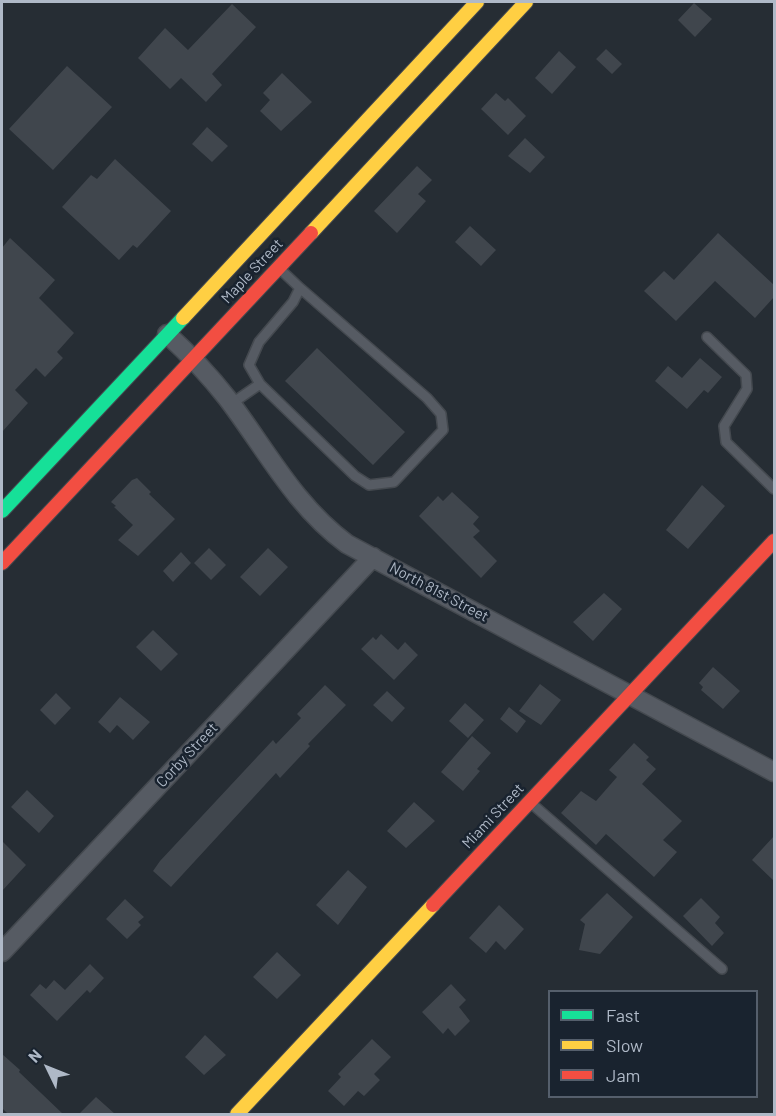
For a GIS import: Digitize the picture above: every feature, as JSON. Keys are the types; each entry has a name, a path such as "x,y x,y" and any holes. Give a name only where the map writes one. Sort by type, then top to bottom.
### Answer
{"main road":[{"name":"Maple Street","path":"3,506 477,2"},
{"name":"Maple Street","path":"2,563 526,2"},
{"name":"Miami Street","path":"237,1114 774,541"}],"street":[{"name":"North 81st Street","path":"167,334 192,358 231,404 293,494 347,544 774,772"},
{"name":"Corby Street","path":"2,952 373,557"}],"lane":[{"path":"278,267 427,398 441,414 443,430 394,482 369,484 354,476 260,384 249,365 259,342 293,302 300,288"},
{"path":"707,337 746,375 747,389 724,426 726,441 774,489"},
{"path":"231,404 260,384"},
{"path":"529,802 722,969"}],"building":[{"path":"694,3 712,19 695,37 678,20"},
{"path":"232,4 256,27 212,74 222,85 206,102 181,78 170,89 138,58 165,28 188,50"},
{"path":"606,49 622,64 612,74 596,59"},
{"path":"559,51 576,67 552,94 535,78"},
{"path":"67,66 112,107 53,170 9,129"},
{"path":"282,73 312,102 281,131 260,111 270,100 263,93"},
{"path":"496,93 505,101 508,98 526,116 508,135 481,109"},
{"path":"207,127 228,146 212,162 192,144"},
{"path":"525,138 545,157 530,173 508,156"},
{"path":"115,159 171,211 137,248 133,245 119,260 62,207 91,175 97,179"},
{"path":"417,166 432,180 418,194 426,201 397,233 374,211"},
{"path":"470,226 496,250 481,266 455,242"},
{"path":"718,233 774,285 774,297 755,318 715,281 676,321 644,291 664,271 674,280"},
{"path":"10,238 55,280 39,298 74,333 57,352 63,358 45,377 36,368 15,390 28,403 2,432 2,248"},
{"path":"317,348 405,432 373,465 285,381"},
{"path":"700,358 722,377 708,393 704,390 687,409 655,381 668,366 682,378"},
{"path":"137,478 151,492 149,494 175,519 138,556 118,540 133,525 111,502 132,480"},
{"path":"702,485 725,506 688,549 666,530"},
{"path":"452,492 479,517 473,524 480,531 473,537 497,561 481,578 419,516 438,496 443,501"},
{"path":"209,548 226,565 211,580 194,563"},
{"path":"268,548 288,567 260,596 240,577"},
{"path":"181,552 191,563 173,582 163,571"},
{"path":"604,593 622,609 593,641 573,622"},
{"path":"153,630 178,654 161,671 136,647"},
{"path":"381,634 398,650 405,642 418,655 394,680 361,649 373,637 376,640"},
{"path":"713,667 740,691 723,709 701,690 703,687 699,683"},
{"path":"540,684 561,700 541,725 519,711"},
{"path":"325,685 346,705 308,744 310,746 280,778 276,773 171,887 153,871 160,861 273,740 276,744 301,718 297,714"},
{"path":"387,691 405,708 392,722 373,705"},
{"path":"56,693 71,708 55,725 40,710"},
{"path":"120,697 150,722 133,740 117,725 110,733 98,722"},
{"path":"465,703 484,720 468,738 449,721"},
{"path":"509,707 526,721 517,733 500,719"},
{"path":"472,736 491,753 477,769 480,771 463,791 441,772"},
{"path":"634,743 649,757 646,760 656,769 642,784 682,821 663,840 677,852 654,877 606,834 596,845 561,813 581,791 596,801 617,777 609,770"},
{"path":"27,790 54,816 39,833 11,807"},
{"path":"414,802 435,821 406,848 387,831"},
{"path":"774,836 774,881 752,860"},
{"path":"2,841 26,865 2,891"},
{"path":"348,870 367,887 338,925 316,905"},
{"path":"607,893 633,917 600,954 579,950 585,924 580,920"},
{"path":"701,898 720,917 715,923 724,933 712,946 683,916"},
{"path":"125,899 144,917 138,922 141,925 127,939 106,919"},
{"path":"499,905 524,929 505,950 496,941 486,953 469,938"},
{"path":"277,952 301,975 277,999 253,977"},
{"path":"90,964 104,978 90,993 87,990 57,1021 30,995 40,984 46,989 54,980 65,990"},
{"path":"451,984 466,1000 459,1007 470,1021 455,1036 448,1028 443,1034 422,1012"},
{"path":"205,1035 226,1055 204,1075 185,1057"},
{"path":"372,1039 391,1057 374,1074 380,1080 364,1096 358,1091 344,1106 328,1091 341,1077 338,1074"},
{"path":"2,1054 63,1114 8,1114 2,1108"},
{"path":"96,1097 115,1114 79,1114"}],"traffic: fast":[{"path":"2,511 183,318"}],"traffic: slow":[{"path":"183,318 477,2"},
{"path":"311,233 526,2"},
{"path":"237,1114 433,905"}],"traffic: jam":[{"path":"2,563 311,233"},
{"path":"433,905 774,541"}]}
